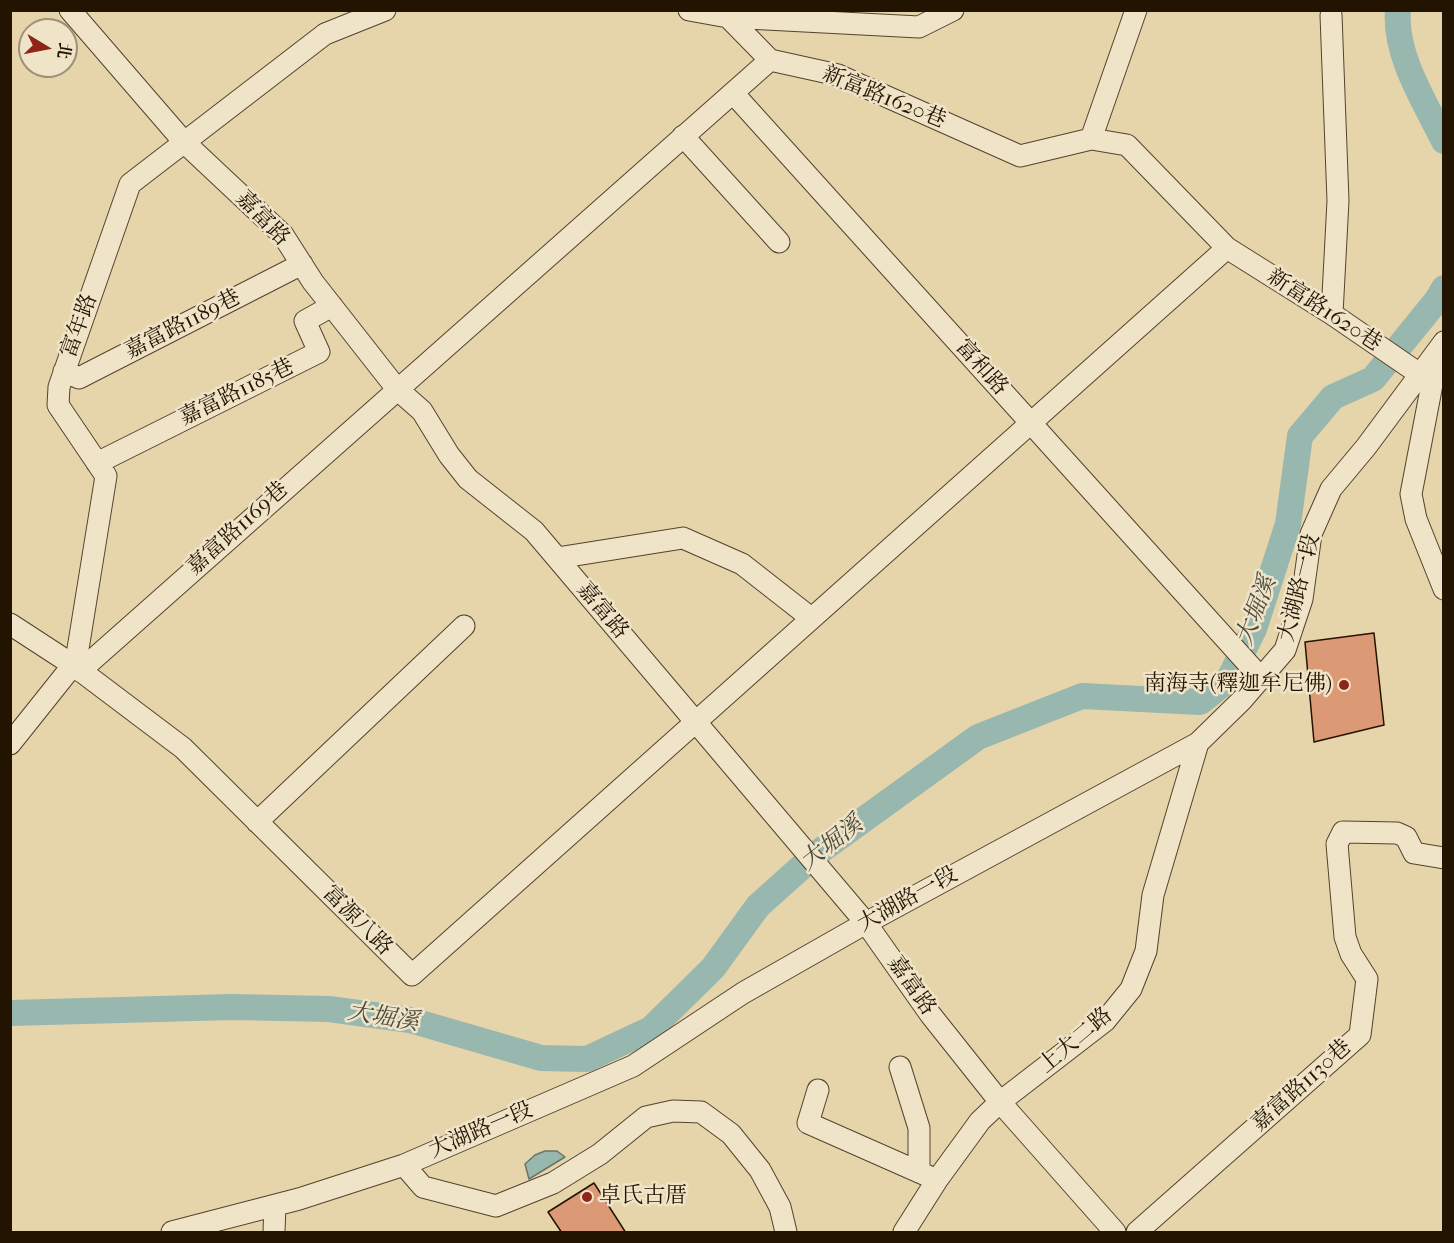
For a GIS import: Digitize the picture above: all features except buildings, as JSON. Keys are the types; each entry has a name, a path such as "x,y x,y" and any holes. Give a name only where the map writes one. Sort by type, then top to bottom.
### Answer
{"street":[{"name":"嘉富路","path":"70,10 184,142 283,235 332,306 397,389 422,411 449,455 468,479 534,531 866,923 930,1014 1000,1102 1115,1233"},
{"name":"富年路","path":"10,744 77,668 77,655 106,476 58,405 59,387 130,184 325,34 385,10"},
{"path":"689,10 728,17 919,27 953,10"},
{"path":"1091,139 1136,10"},
{"path":"1331,15 1338,201 1332,314"},
{"path":"728,17 770,60"},
{"name":"新富路1620巷","path":"770,60 838,75 1020,156 1091,139 1127,145 1227,248 1332,314 1420,375"},
{"name":"嘉富路1169巷","path":"77,668 770,60"},
{"name":"富和路","path":"733,93 1257,674"},
{"path":"683,136 779,242"},
{"path":"696,721 1227,248"},
{"name":"嘉富路1189巷","path":"64,371 79,378 302,264"},
{"name":"嘉富路1185巷","path":"97,463 319,352 305,321 332,306"},
{"path":"1441,347 1411,494 1416,519 1443,589"},
{"name":"大湖路一段","path":"172,1233 275,1206 404,1165 633,1066 743,993 866,923 1198,743 1257,674 1285,650 1302,599 1311,534 1331,489 1366,447 1441,347"},
{"path":"557,558 683,538 742,564 811,618"},
{"name":"富源八路","path":"10,624 77,668 183,748 412,975 696,721"},
{"path":"257,822 464,626"},
{"name":"上大二路","path":"904,1233 928,1176 1000,1102 1105,1021 1131,989 1146,951 1153,895 1198,743"},
{"name":"嘉富路1130巷","path":"1137,1233 1360,1035 1367,979 1351,954 1345,937 1337,844 1340,835 1343,832 1397,833 1406,837 1414,853 1443,858"},
{"path":"900,1067 919,1128 928,1176"},
{"path":"818,1090 808,1123 928,1176"},
{"path":"404,1165 423,1188 496,1206 553,1183 600,1154 646,1117 673,1111 701,1112 731,1134 760,1170 780,1207 786,1233"},
{"path":"274,1233 275,1206"}],"water":[{"path":"545,1151 557,1151 565,1157 529,1179 525,1164 535,1155"}],"waterway":[{"name":"大堀溪","path":"1398,10 1398,27 1406,61 1412,78 1444,141"},
{"name":"大堀溪","path":"10,1013 232,1007 329,1009 410,1020 541,1058 587,1059 651,1029 713,968 758,906 816,854 978,737 1082,696 1200,702 1229,679 1254,629 1288,524 1300,436 1333,397 1373,379 1437,300 1444,288"}],"place":[{"name":"南海寺(釋迦牟尼佛)","path":"1344,685"},
{"name":"卓氏古厝","path":"587,1197"}]}
